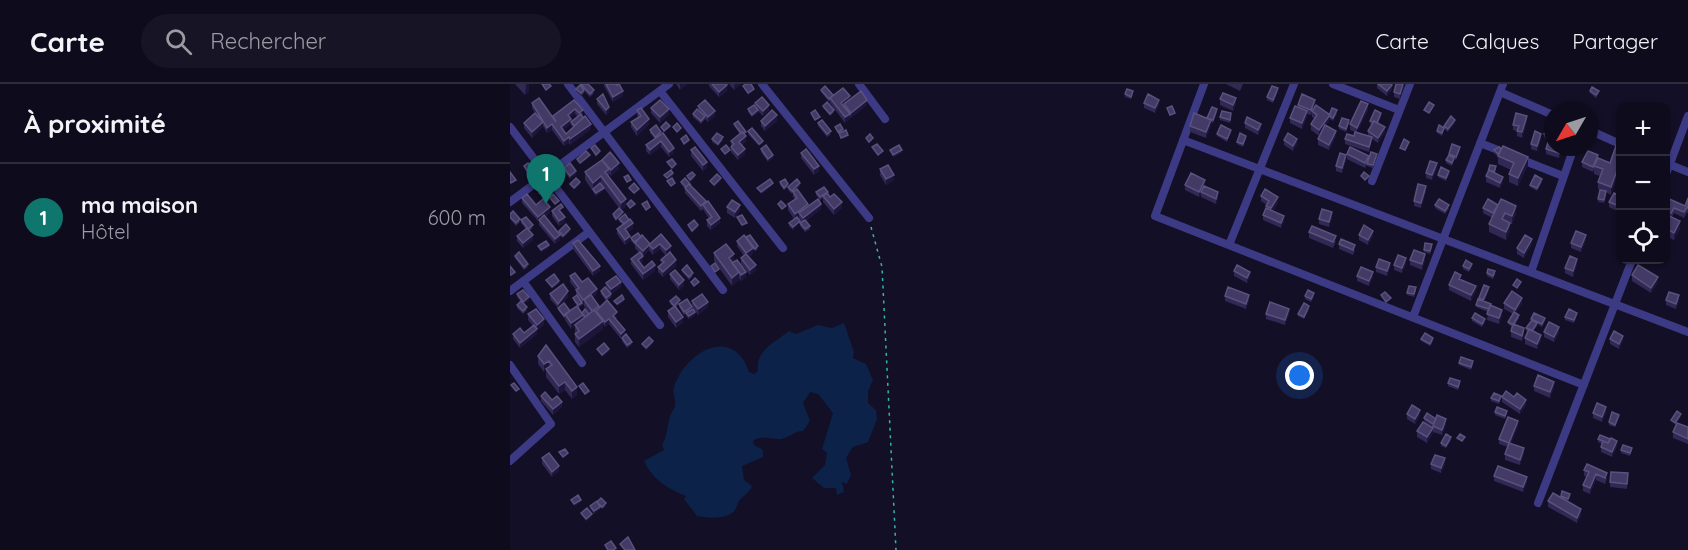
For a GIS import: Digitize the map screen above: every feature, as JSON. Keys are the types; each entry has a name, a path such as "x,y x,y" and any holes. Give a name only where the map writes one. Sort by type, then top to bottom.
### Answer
{"street":[{"path":"568,84 723,290"},
{"path":"510,202 669,84"},
{"path":"762,84 869,218"},
{"path":"859,84 885,119"},
{"path":"1204,84 1155,216 1584,385"},
{"path":"1229,245 1294,84"},
{"path":"1333,84 1399,110"},
{"path":"1372,181 1410,84"},
{"path":"1413,317 1501,88 1544,110"},
{"path":"660,91 783,248"},
{"path":"1670,157 1688,116"},
{"path":"510,127 660,325"},
{"path":"1598,134 1616,142"},
{"path":"1183,140 1688,332"},
{"path":"1480,143 1563,176"},
{"path":"1530,272 1571,156"},
{"path":"1670,165 1688,172"},
{"path":"510,291 589,231"},
{"path":"1538,503 1630,264"},
{"path":"523,281 582,363"},
{"path":"510,365 552,424 510,461"}],"path":[{"path":"869,218 882,267 896,550"}],"water":[{"path":"844,323 854,352 853,358 866,364 873,380 868,391 868,403 876,410 877,419 868,442 853,447 846,458 851,475 847,484 842,482 844,492 837,495 836,488 824,488 812,478 825,465 827,453 822,449 833,413 818,394 810,392 803,403 810,421 803,431 781,439 763,438 753,441 754,445 763,450 763,457 742,466 744,480 752,486 732,513 712,518 697,516 684,499 686,496 656,478 644,461 664,450 662,445 675,406 674,387 688,363 698,354 721,346 732,349 742,357 749,372 754,374 758,371 759,358 763,353 789,331 796,334 818,325 832,328"}],"building":[{"path":"542,84 549,84 551,86 546,90"},
{"path":"581,84 588,84 594,90 590,94"},
{"path":"606,84 619,84 623,91 613,97"},
{"path":"712,84 726,84 727,85 719,92"},
{"path":"751,84 754,89 748,93 743,86"},
{"path":"1378,84 1391,84 1392,85 1387,91"},
{"path":"1396,84 1403,84 1400,94 1394,92"},
{"path":"580,85 584,90 581,93 576,89"},
{"path":"825,86 833,95 829,99 821,90"},
{"path":"1272,86 1278,88 1273,100 1267,97"},
{"path":"1592,87 1599,91 1596,95 1590,91"},
{"path":"843,88 850,96 841,103 850,114 845,117 830,98"},
{"path":"1127,89 1133,91 1131,97 1125,94"},
{"path":"861,91 867,100 851,113 844,104"},
{"path":"1223,93 1236,98 1233,105 1220,99"},
{"path":"603,94 609,107 606,110 597,99"},
{"path":"1148,94 1159,100 1155,108 1144,103"},
{"path":"1302,94 1315,100 1311,110 1298,105"},
{"path":"762,97 769,105 763,111 755,103"},
{"path":"539,98 556,122 553,116 574,100 583,110 579,113 575,109 568,115 571,119 561,127 566,134 585,116 591,124 564,141 552,124 547,128 532,103"},
{"path":"660,100 669,109 660,117 651,108"},
{"path":"705,100 715,111 708,117 698,106"},
{"path":"1361,101 1368,104 1357,128 1350,124"},
{"path":"827,102 834,110 830,114 823,106"},
{"path":"1429,102 1434,105 1429,113 1424,110"},
{"path":"754,105 758,110 752,115 748,109"},
{"path":"1316,105 1330,115 1319,130 1311,124 1317,115 1312,111"},
{"path":"1172,106 1175,113 1170,115 1167,108"},
{"path":"1295,106 1307,111 1302,123 1290,118"},
{"path":"1212,107 1217,109 1213,120 1207,118"},
{"path":"641,108 649,119 637,130 631,122 641,116 637,110"},
{"path":"1332,108 1337,110 1333,118 1329,116"},
{"path":"697,109 705,116 701,121 693,114"},
{"path":"772,110 777,115 765,126 761,121"},
{"path":"815,110 820,117 815,120 811,113"},
{"path":"1375,110 1381,113 1377,123 1370,121"},
{"path":"1222,111 1231,113 1230,120 1220,117"},
{"path":"535,113 543,122 532,132 524,123"},
{"path":"1194,113 1211,120 1206,132 1190,126"},
{"path":"1516,113 1527,116 1522,132 1517,131 1519,126 1513,125"},
{"path":"581,114 583,118 574,126 571,122"},
{"path":"1451,116 1455,120 1448,129 1444,126"},
{"path":"1247,117 1261,124 1258,130 1245,123"},
{"path":"1342,118 1349,120 1346,129 1339,126"},
{"path":"822,120 831,131 827,134 818,123"},
{"path":"738,121 746,132 741,133 734,124"},
{"path":"1374,121 1385,127 1378,138 1368,131"},
{"path":"666,122 670,126 664,131 661,127"},
{"path":"677,123 681,128 677,132 673,127"},
{"path":"840,124 843,129 838,132 835,127"},
{"path":"656,125 661,132 655,137 650,130"},
{"path":"1221,125 1231,130 1227,139 1217,134"},
{"path":"1325,125 1336,131 1329,145 1318,139"},
{"path":"1439,125 1444,128 1442,133 1437,131"},
{"path":"752,128 763,141 759,144 748,131"},
{"path":"846,130 848,135 841,138 839,133"},
{"path":"1535,131 1541,134 1537,146 1531,144"},
{"path":"742,132 746,136 739,142 745,149 738,155 731,147 734,144 731,141"},
{"path":"1355,132 1372,137 1369,147 1345,139 1347,134 1354,136"},
{"path":"663,133 674,148 669,152 661,141 650,150 646,145"},
{"path":"717,133 723,137 718,144 712,139"},
{"path":"1240,133 1246,136 1243,144 1237,142"},
{"path":"1288,133 1297,139 1293,146 1284,140"},
{"path":"870,134 873,138 869,142 866,138"},
{"path":"686,135 689,140 684,144 681,139"},
{"path":"1404,139 1409,142 1405,150 1400,148"},
{"path":"877,144 883,151 878,155 872,147"},
{"path":"1452,144 1460,147 1456,157 1449,154"},
{"path":"595,145 600,151 596,155 591,148"},
{"path":"726,145 730,150 725,154 721,149"},
{"path":"766,145 773,155 768,159 761,149"},
{"path":"899,145 902,150 893,155 890,150"},
{"path":"1503,146 1528,157 1518,178 1509,174 1514,163 1498,156"},
{"path":"1616,146 1616,173 1611,187 1598,182 1603,169 1594,166 1598,158 1610,163"},
{"path":"695,147 707,162 703,165 691,150"},
{"path":"1350,147 1369,156 1365,163 1347,154"},
{"path":"1499,147 1501,150 1498,154 1494,150"},
{"path":"806,149 819,166 814,169 801,153"},
{"path":"586,151 590,155 580,163 577,159"},
{"path":"610,152 619,163 611,170 602,160"},
{"path":"1371,152 1377,154 1373,165 1367,164"},
{"path":"1340,153 1346,155 1342,168 1336,166"},
{"path":"1449,155 1454,158 1452,163 1446,160"},
{"path":"1585,156 1598,156 1593,167 1582,162"},
{"path":"672,159 676,164 672,168 667,162"},
{"path":"602,160 609,169 605,172 626,199 621,203 601,176 593,183 585,172"},
{"path":"1430,161 1437,163 1432,175 1426,173"},
{"path":"528,163 531,168 527,171 524,166"},
{"path":"570,163 576,171 570,176 564,168"},
{"path":"888,165 894,175 886,179 880,169"},
{"path":"1490,165 1496,166 1494,172 1489,170 1488,172"},
{"path":"1441,167 1449,171 1446,178 1438,175"},
{"path":"671,170 673,173 667,178 664,175"},
{"path":"1489,170 1503,177 1500,183 1486,176"},
{"path":"510,172 516,180 511,183 510,181"},
{"path":"692,172 695,175 690,180 687,176"},
{"path":"1364,172 1369,176 1365,180 1361,176"},
{"path":"1191,173 1205,180 1199,192 1185,185"},
{"path":"717,174 721,178 714,185 710,181"},
{"path":"628,175 631,180 627,182 624,177"},
{"path":"1535,175 1542,179 1537,188 1530,185"},
{"path":"576,178 580,182 574,188 570,184"},
{"path":"672,178 675,183 671,186 667,181"},
{"path":"685,178 690,184 686,187 681,182"},
{"path":"770,179 773,183 761,192 757,188"},
{"path":"785,179 788,184 784,188 780,182"},
{"path":"797,179 800,183 792,191 788,187"},
{"path":"600,183 604,188 596,193 593,189"},
{"path":"634,183 639,189 634,193 629,188"},
{"path":"545,184 548,188 540,194 537,190"},
{"path":"689,184 706,201 701,206 685,188"},
{"path":"1418,184 1426,186 1421,203 1414,201"},
{"path":"1204,186 1218,192 1216,199 1201,192"},
{"path":"824,187 828,192 820,197 816,192"},
{"path":"797,189 808,204 795,214 788,204 797,198 793,192"},
{"path":"1265,189 1278,197 1271,208 1266,206 1269,201 1261,196"},
{"path":"1600,190 1606,191 1604,200 1598,199"},
{"path":"827,193 830,197 834,194 842,202 834,209 823,196"},
{"path":"1614,193 1616,194 1616,205 1609,202"},
{"path":"527,194 536,205 543,199 550,207 538,217 522,198"},
{"path":"553,194 559,201 555,204 550,198"},
{"path":"1688,198 1688,208 1684,212 1674,208 1671,213 1670,199 1685,206"},
{"path":"818,199 821,204 803,218 799,213"},
{"path":"1439,199 1449,205 1445,211 1435,205"},
{"path":"1488,199 1498,205 1493,213 1483,208"},
{"path":"1501,199 1516,206 1512,216 1505,213 1502,219 1510,223 1506,232 1489,224"},
{"path":"631,200 635,204 630,208 627,204"},
{"path":"732,200 740,205 735,212 727,207"},
{"path":"647,201 650,207 646,210 642,204"},
{"path":"708,201 720,218 711,225 707,220 712,217 703,205"},
{"path":"781,201 786,206 782,209 778,204"},
{"path":"561,204 563,207 559,210 565,217 559,221 552,211"},
{"path":"619,208 623,212 616,219 613,214"},
{"path":"1266,208 1284,216 1281,223 1263,215"},
{"path":"1322,209 1332,212 1329,222 1319,219"},
{"path":"513,211 520,219 516,223 510,217"},
{"path":"625,214 629,220 624,224 619,219"},
{"path":"544,215 560,235 555,239 539,220"},
{"path":"742,215 747,223 742,225 737,217"},
{"path":"1670,216 1680,221 1674,233 1670,231"},
{"path":"526,217 533,225 528,229 521,220"},
{"path":"797,217 800,221 793,227 789,223"},
{"path":"630,219 633,223 625,229 630,236 625,240 617,229"},
{"path":"694,220 698,225 692,231 688,225"},
{"path":"805,220 810,226 805,229 800,223"},
{"path":"566,224 570,229 563,236 559,231"},
{"path":"1364,225 1373,231 1368,240 1359,235"},
{"path":"1312,226 1336,236 1333,242 1309,232"},
{"path":"527,228 533,235 523,243 517,236"},
{"path":"1576,231 1586,235 1581,247 1571,243"},
{"path":"638,233 641,237 634,242 631,238"},
{"path":"661,234 671,246 666,250 660,244 653,249 649,245 643,251 635,243 642,235 650,244"},
{"path":"744,235 753,248 746,253 737,241"},
{"path":"750,235 758,246 755,249 746,237"},
{"path":"1525,235 1532,239 1524,253 1517,248"},
{"path":"1341,239 1355,245 1353,250 1339,244"},
{"path":"578,240 600,266 593,271 573,243"},
{"path":"546,241 549,245 541,250 538,246"},
{"path":"1425,243 1432,244 1430,251 1424,250"},
{"path":"726,244 734,254 729,258 739,272 732,278 714,253"},
{"path":"1414,250 1425,254 1422,264 1410,260"},
{"path":"519,252 528,264 524,267 515,256"},
{"path":"640,252 643,256 638,260 644,268 652,261 655,265 643,274 631,259"},
{"path":"670,252 676,260 663,272 658,267 664,262 661,260"},
{"path":"746,254 756,265 750,270 741,258"},
{"path":"1398,255 1406,258 1402,268 1394,265"},
{"path":"1570,256 1577,259 1573,271 1565,268"},
{"path":"1379,259 1390,263 1387,271 1376,267"},
{"path":"737,260 746,272 741,275 732,263"},
{"path":"1466,260 1472,264 1469,269 1463,266"},
{"path":"715,263 719,269 715,272 711,266"},
{"path":"687,265 693,273 689,277 682,270"},
{"path":"1237,265 1250,272 1247,278 1234,271"},
{"path":"1638,265 1658,277 1651,288 1632,275"},
{"path":"510,266 515,272 511,275 510,274"},
{"path":"1361,267 1373,272 1369,281 1357,276"},
{"path":"1488,269 1495,271 1493,276 1487,273"},
{"path":"675,270 684,280 679,285 670,274"},
{"path":"1455,272 1461,275 1459,279 1476,286 1471,295 1449,285"},
{"path":"575,273 582,282 588,278 597,289 583,300 576,290 579,288 570,276"},
{"path":"554,274 559,281 552,287 546,280"},
{"path":"616,276 621,282 611,289 606,283"},
{"path":"695,278 699,282 694,286 691,282"},
{"path":"1517,279 1521,282 1517,288 1513,285"},
{"path":"563,284 568,291 558,304 550,294"},
{"path":"1484,285 1489,287 1483,300 1479,298"},
{"path":"1409,286 1416,287 1414,294 1407,293"},
{"path":"605,287 611,294 606,298 601,291"},
{"path":"1228,287 1249,295 1246,304 1225,296"},
{"path":"523,290 529,297 523,302 517,294"},
{"path":"1308,290 1314,293 1311,299 1305,296"},
{"path":"1512,291 1522,298 1515,310 1504,303"},
{"path":"1385,292 1391,298 1386,302 1381,295"},
{"path":"1669,292 1679,295 1676,304 1666,300"},
{"path":"702,294 708,302 698,309 692,301"},
{"path":"577,295 582,303 578,305 573,298"},
{"path":"591,295 599,306 592,311 584,300"},
{"path":"622,295 624,299 617,304 614,301"},
{"path":"676,296 680,300 674,306 670,301"},
{"path":"687,299 692,307 684,312 679,304"},
{"path":"1478,299 1491,304 1489,309 1476,305"},
{"path":"607,300 617,312 613,316 625,330 621,334 609,319 605,322 596,311"},
{"path":"521,301 527,307 523,311 517,305"},
{"path":"1270,302 1289,309 1285,320 1266,314"},
{"path":"564,303 570,311 564,316 558,308"},
{"path":"1304,303 1309,306 1304,317 1298,314"},
{"path":"1490,305 1502,310 1499,318 1487,314"},
{"path":"577,306 583,315 571,323 565,314"},
{"path":"675,306 683,317 676,322 668,311"},
{"path":"536,309 544,319 537,325 528,314"},
{"path":"585,309 589,314 585,317 582,313"},
{"path":"693,309 695,312 689,316 686,313"},
{"path":"1569,309 1577,313 1574,320 1565,317"},
{"path":"594,310 603,321 579,339 575,334 579,331 575,325"},
{"path":"1514,312 1519,315 1513,325 1508,322"},
{"path":"1475,313 1485,319 1482,324 1472,318"},
{"path":"1534,313 1545,318 1542,324 1531,319"},
{"path":"1532,320 1537,323 1532,331 1526,328"},
{"path":"1549,322 1559,327 1554,337 1544,332"},
{"path":"1513,324 1524,328 1522,336 1511,331"},
{"path":"534,325 537,329 520,343 513,334 520,328 524,333"},
{"path":"1529,329 1541,335 1537,344 1525,338"},
{"path":"1614,331 1623,336 1619,344 1610,339"},
{"path":"1425,333 1433,338 1430,344 1421,339"},
{"path":"626,334 632,342 627,345 622,338"},
{"path":"649,337 653,341 646,348 642,344"},
{"path":"604,343 609,349 602,355 597,349"},
{"path":"546,345 577,387 572,391 565,382 559,386 546,369 552,365 549,361 544,364 538,356"},
{"path":"1461,357 1473,361 1471,367 1459,363"},
{"path":"1538,375 1554,382 1550,392 1534,386"},
{"path":"1450,378 1460,381 1458,387 1448,383"},
{"path":"514,383 519,389 516,391 511,385"},
{"path":"583,383 589,391 585,394 579,386"},
{"path":"1506,391 1514,397 1517,393 1526,400 1520,409 1502,397"},
{"path":"545,392 552,400 557,396 562,402 553,409 541,396"},
{"path":"1494,393 1501,396 1499,401 1491,398"},
{"path":"1597,403 1606,407 1602,417 1593,413"},
{"path":"1412,405 1420,410 1415,419 1407,414"},
{"path":"1497,407 1507,411 1505,416 1495,412"},
{"path":"1677,411 1681,414 1675,423 1671,420"},
{"path":"1612,412 1619,415 1615,425 1609,422"},
{"path":"1427,413 1436,419 1433,424 1424,418"},
{"path":"1437,415 1446,419 1442,430 1433,426"},
{"path":"1508,417 1518,421 1509,443 1499,439"},
{"path":"1423,422 1433,428 1427,437 1417,431"},
{"path":"1677,423 1688,427 1688,439 1673,432"},
{"path":"1446,434 1451,437 1446,446 1441,443"},
{"path":"1460,434 1465,437 1462,441 1457,438"},
{"path":"1600,435 1610,439 1608,443 1598,439"},
{"path":"1611,438 1617,441 1612,452 1601,447 1603,441 1608,443"},
{"path":"1509,443 1524,448 1520,460 1505,454"},
{"path":"1623,445 1632,448 1630,453 1621,450"},
{"path":"565,449 568,453 563,457 559,452"},
{"path":"549,453 559,466 552,472 542,458"},
{"path":"1435,455 1445,458 1441,468 1431,464"},
{"path":"1587,464 1607,473 1605,478 1596,474 1590,488 1583,485 1589,472 1584,470"},
{"path":"1498,466 1527,477 1523,487 1494,476"},
{"path":"1611,472 1628,473 1627,484 1610,482"},
{"path":"1562,491 1570,494 1568,499 1561,496"},
{"path":"1553,493 1581,509 1577,518 1548,501"},
{"path":"578,495 581,500 574,504 571,500"},
{"path":"601,498 606,503 602,507 597,502"},
{"path":"597,501 600,507 594,511 590,506"},
{"path":"587,508 592,514 586,519 581,513"},
{"path":"628,537 635,550 625,550 620,544"},
{"path":"611,541 616,548 608,550 605,545"}],"place":[{"name":"ma maison","path":"546,204"}]}
